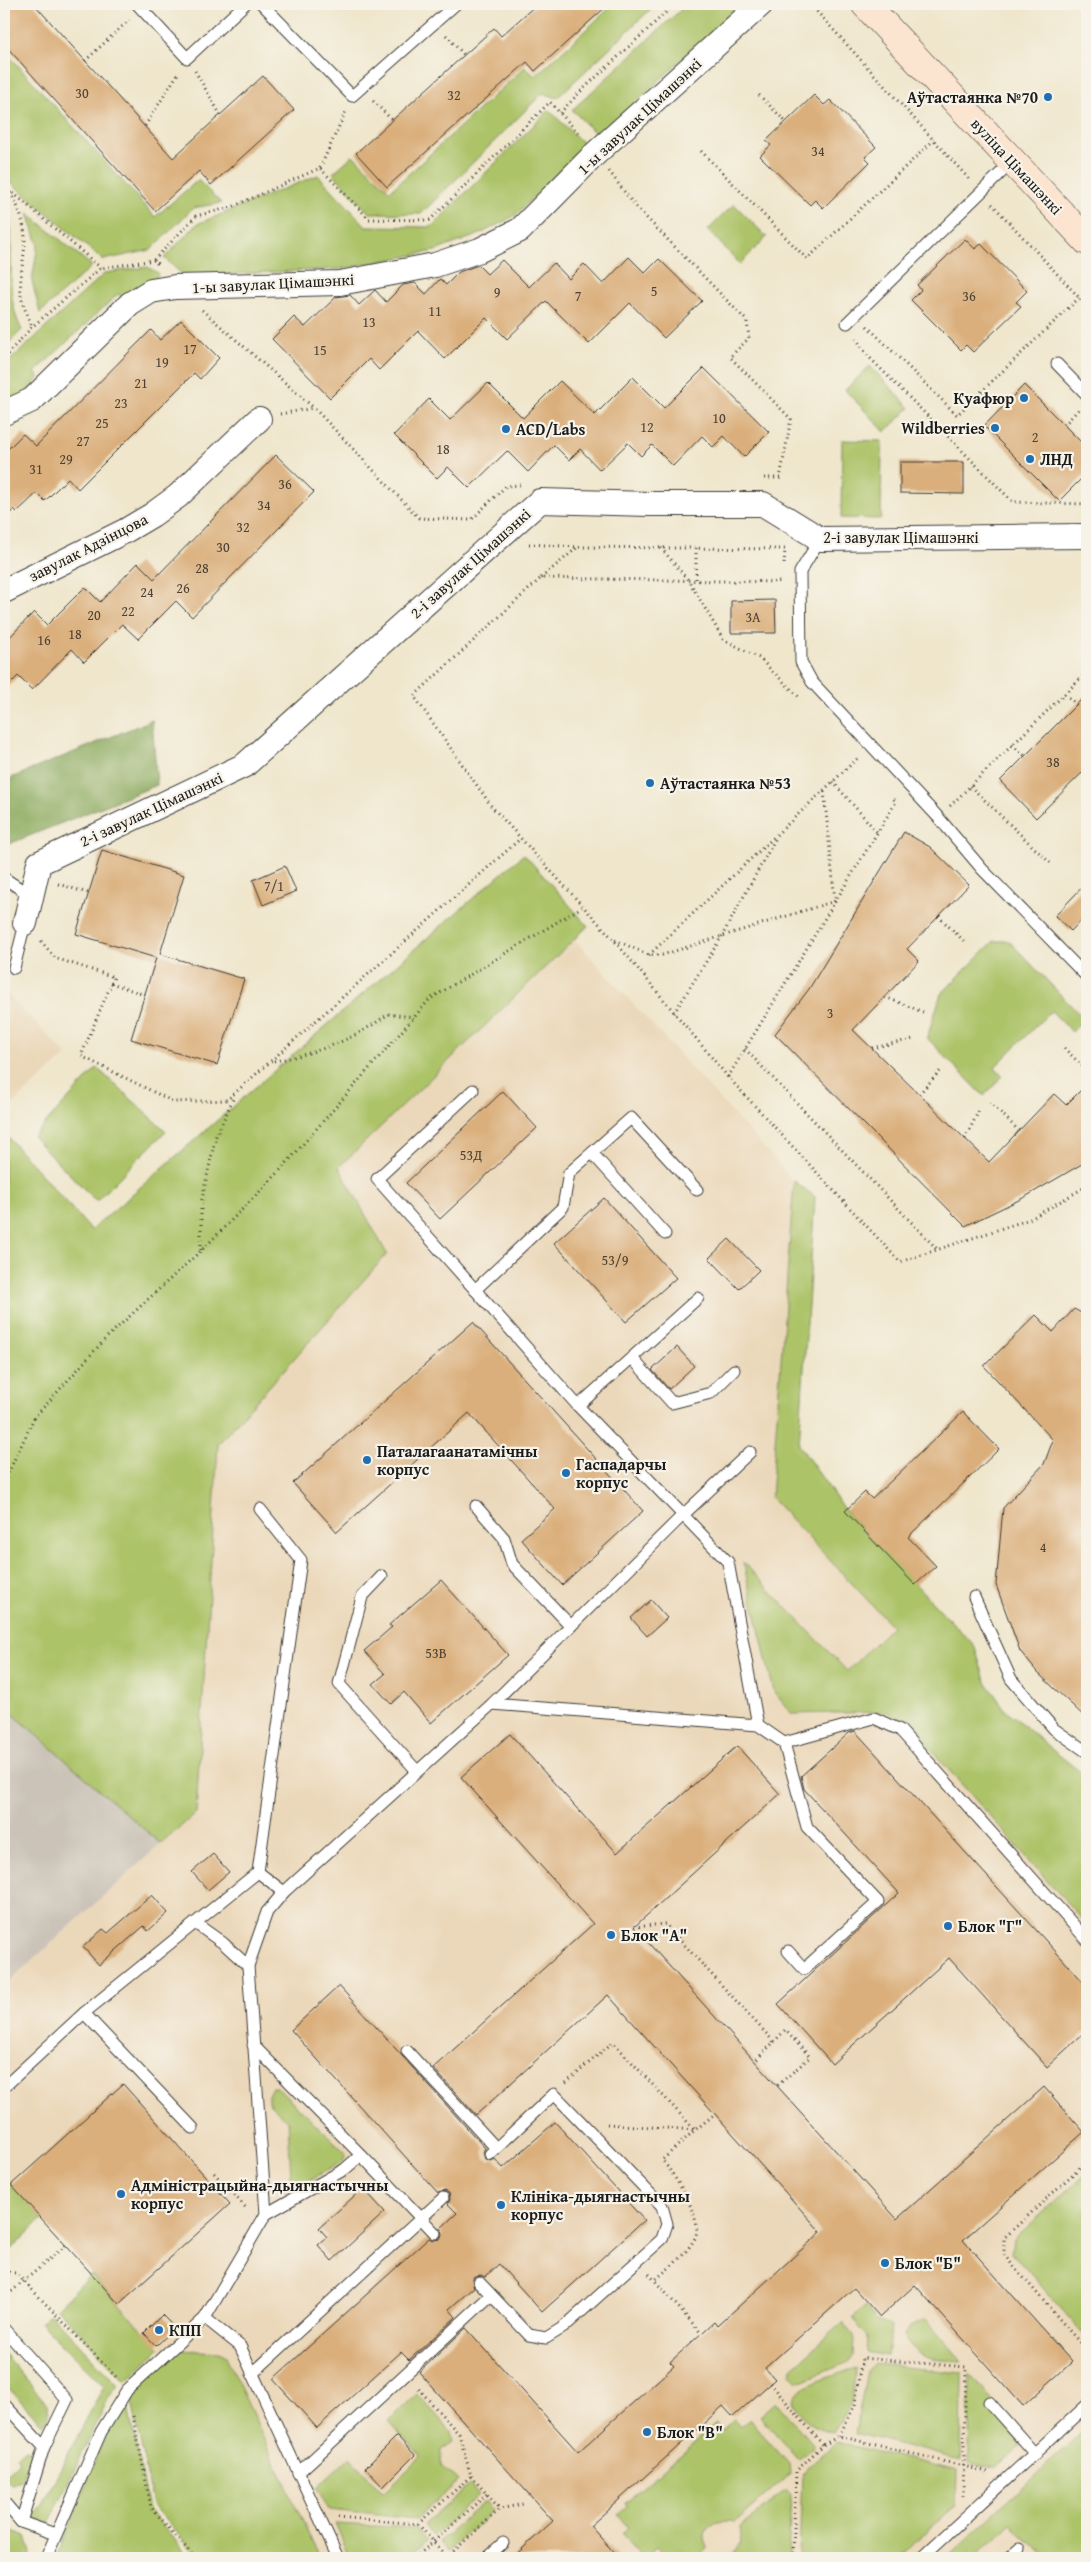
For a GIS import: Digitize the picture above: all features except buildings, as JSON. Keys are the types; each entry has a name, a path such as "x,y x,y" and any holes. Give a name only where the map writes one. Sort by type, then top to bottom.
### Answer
{"main road":[{"name":"вуліца Цімашэнкі","path":"865,4 1087,241"}],"street":[{"name":"1-ы завулак Цімашэнкі","path":"4,413 32,400 130,304 150,291 175,287 340,283 435,265 480,250 520,230 596,153 761,4"},
{"name":"завулак Адзінцова","path":"4,591 125,531 152,515 178,496 259,419"},
{"name":"2-і завулак Цімашэнкі","path":"25,923 39,863 244,765 540,500 649,504 763,504 820,539 1087,536"}],"lane":[{"path":"139,6 188,58 246,4"},
{"path":"262,4 356,93 456,4"},
{"path":"847,323 1012,162"},
{"path":"1057,364 1087,395"},
{"path":"820,539 800,572 801,662 812,682 938,817 982,869 1087,977"},
{"path":"4,878 33,886"},
{"path":"14,968 25,923"},
{"path":"472,1090 377,1179 578,1406 728,1562 758,1725"},
{"path":"475,1290 563,1207 569,1173 631,1118 697,1190"},
{"path":"592,1153 665,1234"},
{"path":"578,1406 698,1298"},
{"path":"632,1358 672,1402 711,1393 734,1370"},
{"path":"266,2214 248,1966 267,1912 284,1892 492,1704 683,1515 750,1452"},
{"path":"476,1506 504,1538 512,1564 571,1626"},
{"path":"4,2088 84,2013 258,1872 301,1560 260,1509"},
{"path":"382,1576 362,1597 339,1684 417,1771"},
{"path":"974,1597 1011,1679 1054,1729 1087,1752"},
{"path":"492,1704 758,1725 784,1743 807,1828 878,1902 804,1969 788,1951"},
{"path":"784,1743 874,1718 900,1730 1087,1940"},
{"path":"258,1872 284,1892"},
{"path":"195,1923 223,1943 248,1966"},
{"path":"84,2013 193,2128"},
{"path":"253,2046 435,2233"},
{"path":"407,2051 493,2151 554,2094 662,2206 667,2224 662,2239 564,2327 546,2338 529,2335 479,2282"},
{"path":"46,2558 101,2432 127,2390 205,2318 266,2214 345,2169 361,2155"},
{"path":"252,2374 443,2198"},
{"path":"298,2473 491,2295"},
{"path":"205,2318 240,2346 338,2558"},
{"path":"4,2329 67,2400 44,2447 21,2522"},
{"path":"990,2402 1035,2454"},
{"path":"4,2404 44,2447"},
{"path":"921,2558 1087,2405"},
{"path":"4,2502 21,2522 55,2534"},
{"path":"486,2558 503,2543"},
{"path":"1008,2558 1019,2548"}],"path":[{"path":"560,114 580,92 674,4"},
{"path":"810,4 1087,306"},
{"path":"85,61 139,6"},
{"path":"434,23 464,55"},
{"path":"145,126 188,58 220,114"},
{"path":"154,260 196,216 232,207 320,168 356,93 392,120"},
{"path":"759,95 786,122"},
{"path":"320,168 369,219 430,220 550,102 596,153 635,206 747,320 749,338 730,357 791,419 780,478 760,478"},
{"path":"701,151 807,259 934,140"},
{"path":"4,185 101,268 32,327 4,358"},
{"path":"12,193 25,239 20,265 21,295 32,327"},
{"path":"175,287 314,408 419,518 471,520 499,537 533,545 785,549 783,566"},
{"path":"856,314 957,415 1079,298"},
{"path":"867,355 1013,502 1087,504"},
{"path":"1064,424 1081,407"},
{"path":"259,419 314,408"},
{"path":"471,520 506,486 526,485"},
{"path":"578,547 540,578 414,696 492,807 614,940 728,1077 900,1262 1030,1219 1087,1186"},
{"path":"661,548 688,581 723,639 759,658 805,703"},
{"path":"696,548 696,582"},
{"path":"540,578 782,584 782,575"},
{"path":"938,817 1087,672"},
{"path":"1065,694 1077,705"},
{"path":"1012,745 1025,756"},
{"path":"853,750 866,764"},
{"path":"649,955 860,756"},
{"path":"833,782 878,832"},
{"path":"970,786 1051,864"},
{"path":"824,791 835,901"},
{"path":"728,1077 896,802 890,794"},
{"path":"674,1013 722,936 778,833"},
{"path":"25,923 55,958 114,977 80,1056 174,1102 227,1100 235,1095 520,839"},
{"path":"33,886 88,893"},
{"path":"614,940 649,955 662,955 835,901"},
{"path":"4,1482 34,1418 106,1338 201,1251 277,1174 430,999 582,907"},
{"path":"938,916 966,943"},
{"path":"110,983 145,996"},
{"path":"885,997 923,1012"},
{"path":"272,1062 308,1055 368,1029 388,1014 414,1017"},
{"path":"872,1048 913,1038"},
{"path":"1064,1048 1087,1071"},
{"path":"745,1049 937,1249"},
{"path":"918,1094 942,1069"},
{"path":"201,1251 201,1203 216,1136 235,1095"},
{"path":"990,1102 1019,1131"},
{"path":"965,1139 980,1108"},
{"path":"634,1927 666,1924 774,2042"},
{"path":"754,2061 785,2030 810,2056 777,2086"},
{"path":"554,2094 613,2042 695,2130"},
{"path":"582,2122 695,2130 715,2114"},
{"path":"1087,2161 1004,2238 1004,2255 1087,2351"},
{"path":"214,2173 244,2206"},
{"path":"4,2298 66,2245"},
{"path":"638,2262 702,2333"},
{"path":"4,2272 16,2273 24,2280 117,2378"},
{"path":"793,2558 796,2470 823,2445 840,2436 855,2406 862,2358 966,2368 961,2522"},
{"path":"406,2374 459,2434 471,2476 500,2510"},
{"path":"770,2383 823,2445"},
{"path":"127,2390 151,2507 194,2558"},
{"path":"840,2436 1010,2478"},
{"path":"418,2524 471,2476"},
{"path":"415,2558 487,2494"},
{"path":"318,2515 418,2524 447,2558 500,2510 523,2504"}],"shaded area":[{"path":"575,940 794,1181 771,1498 1087,1833 1087,2522 1051,2558 210,2558 165,2355 4,2176 4,1986 196,1813 218,1444 387,1254 339,1167"},
{"path":"4,991 67,1055 4,1112"},
{"path":"4,1706 161,1844 4,1986"}],"green space":[{"path":"614,4 656,4 557,98 543,93 421,214 369,213 333,173 353,155 390,191 525,67 535,76"},
{"path":"687,4 741,4 599,137 572,110"},
{"path":"4,50 155,217 198,180 221,203 193,208 151,250 103,260 4,177"},
{"path":"549,110 585,145 516,215 480,234 435,251 340,269 184,276 164,258 197,224 318,175 366,226 431,227"},
{"path":"4,197 11,231 12,299 22,330 4,348"},
{"path":"734,204 767,237 740,264 708,230"},
{"path":"28,213 92,266 40,313 32,281 38,244"},
{"path":"147,267 158,273 155,282 124,298 118,294 35,372 39,378 23,397 4,407 4,366 105,273"},
{"path":"870,366 910,408 885,432 845,390"},
{"path":"842,440 882,441 881,519 841,518"},
{"path":"152,720 157,785 4,846 4,781"},
{"path":"524,854 588,926 339,1167 387,1254 218,1444 196,1813 161,1844 4,1706 4,1133 91,1230"},
{"path":"994,941 1009,941 1084,1019 1072,1032 1051,1011 995,1067 1003,1076 984,1096 927,1038 941,994"},
{"path":"97,1068 166,1131 96,1201 33,1137"},
{"path":"794,1181 815,1197 799,1445 845,1511 974,1645 985,1680 1004,1708 1046,1745 1087,1777 1087,1925 907,1723 888,1712 792,1714 774,1692 743,1562 847,1671 892,1626 771,1498"},
{"path":"272,2087 277,2087 346,2153 343,2161 289,2191 279,2189 291,2176 288,2121 268,2102 268,2095"},
{"path":"1087,2173 1087,2338 1012,2253 1014,2239"},
{"path":"4,2176 42,2219 4,2256"},
{"path":"91,2274 160,2349 125,2381 57,2308"},
{"path":"865,2307 879,2322 891,2326 887,2356 866,2352 867,2335 853,2318"},
{"path":"50,2313 118,2385 109,2397 48,2525 34,2519 104,2386 40,2323"},
{"path":"926,2319 962,2361 928,2358 910,2345 903,2336 910,2327"},
{"path":"843,2323 854,2335 853,2357 849,2362 798,2381 791,2374 792,2368"},
{"path":"178,2350 219,2352 225,2355 320,2558 199,2558 153,2505 130,2392"},
{"path":"4,2354 47,2404 49,2414 47,2421 42,2424 4,2383"},
{"path":"874,2364 962,2373 961,2460 855,2433 867,2371"},
{"path":"857,2368 852,2404 833,2433 812,2425 794,2405 796,2395 802,2390 821,2380"},
{"path":"970,2375 1023,2434 1024,2443 996,2468 969,2463"},
{"path":"417,2394 451,2431 453,2442 441,2450 441,2464 445,2470 459,2481 416,2519 329,2510 317,2488 350,2457 383,2493 421,2457 388,2421"},
{"path":"126,2397 149,2509 190,2558 57,2558 104,2438"},
{"path":"776,2402 814,2446 799,2460 760,2416"},
{"path":"749,2419 789,2464 790,2474 735,2522 722,2521 707,2529 705,2540 708,2547 698,2556 681,2551 679,2555 683,2558 668,2558 657,2546 644,2558 622,2533 628,2527 618,2515 627,2507 625,2503 716,2423 723,2430 734,2420 740,2426"},
{"path":"1087,2427 1087,2558 1046,2558 1012,2523 974,2558 947,2558"},
{"path":"836,2442 957,2471 956,2505 898,2558 799,2558 802,2474"},
{"path":"25,2449 30,2451 31,2454 21,2480 12,2484 6,2480 6,2475 19,2461 16,2456"},
{"path":"470,2484 479,2495 433,2536 423,2525"},
{"path":"787,2490 791,2496 788,2558 724,2558 724,2555 734,2553 741,2544 739,2527"},
{"path":"485,2501 493,2511 448,2551 439,2542"},
{"path":"335,2524 415,2528 427,2541 405,2558 350,2558"},
{"path":"12,2531 26,2536 31,2553 30,2558 4,2558 4,2534"}],"place":[{"name":"Аўтастаянка №70","path":"1048,97"},
{"name":"Куафюр","path":"1024,398"},
{"name":"Wildberries","path":"995,428"},
{"name":"ACD/Labs","path":"506,429"},
{"name":"ЛНД","path":"1030,459"},
{"name":"Аўтастаянка №53","path":"650,783"},
{"name":"Паталагаанатамічны корпус","path":"367,1460"},
{"name":"Гаспадарчы корпус","path":"566,1473"},
{"name":"Блок \"Г\"","path":"948,1926"},
{"name":"Блок \"А\"","path":"611,1935"},
{"name":"Адміністрацыйна-дыягнастычны корпус","path":"121,2194"},
{"name":"Клініка-дыягнастычны корпус","path":"501,2205"},
{"name":"Блок \"Б\"","path":"885,2263"},
{"name":"КПП","path":"159,2330"},
{"name":"Блок \"В\"","path":"647,2432"}]}
